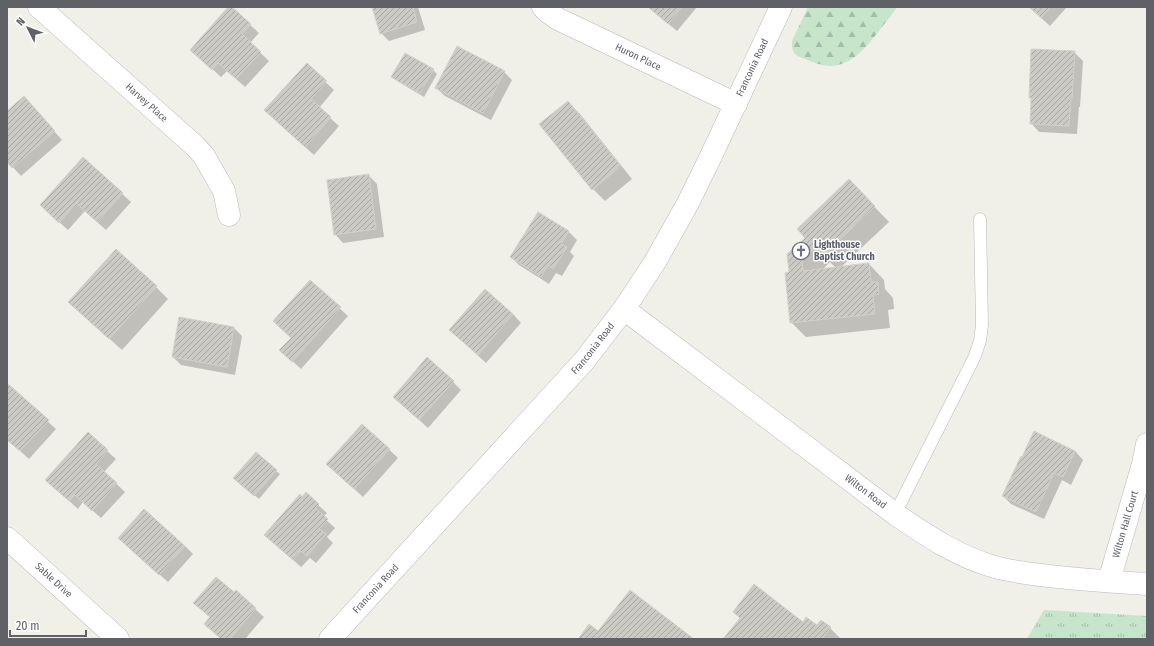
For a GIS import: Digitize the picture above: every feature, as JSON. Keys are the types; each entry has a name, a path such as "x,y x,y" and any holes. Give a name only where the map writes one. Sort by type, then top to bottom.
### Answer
{"street":[{"name":"Harvey Place","path":"39,7 200,151 224,191 229,215"},
{"name":"Huron Place","path":"542,7 558,19 736,104"},
{"name":"Franconia Road","path":"330,639 584,361 624,309 655,262 688,203 781,7"},
{"name":"Wilton Road","path":"624,309 895,514 924,534 948,547 970,558 994,567 1021,573 1147,584"},
{"name":"Wilton Hall Court","path":"1109,581 1143,464 1147,444"},
{"name":"Sable Drive","path":"7,538 118,639"}],"lane":[{"path":"895,514 974,358 980,341 982,325 980,218"}],"green space":[{"path":"808,7 897,7 873,39 858,55 845,63 830,66 802,58 796,55 793,51 792,41"},
{"path":"1044,610 1147,616 1147,639 1027,639"}],"building":[{"path":"228,7 232,7 251,24 242,34 261,52 236,79 218,63 212,70 190,50"},
{"path":"372,7 413,7 417,22 380,34"},
{"path":"648,7 682,7 668,24"},
{"path":"1029,7 1051,7 1041,18"},
{"path":"457,46 505,71 483,113 435,88"},
{"path":"1031,49 1075,51 1069,126 1030,124 1031,98 1029,98"},
{"path":"405,53 434,69 420,93 391,77"},
{"path":"307,63 327,81 311,99 331,117 305,147 264,110"},
{"path":"24,96 55,131 12,168 7,162 7,111"},
{"path":"568,101 621,166 592,190 539,124"},
{"path":"83,157 123,193 97,222 76,203 59,223 40,205"},
{"path":"369,174 376,229 334,235 327,180"},
{"name":"Lighthouse Baptist Church","path":"849,179 875,206 823,256 815,247 802,260 803,271 869,263 871,282 878,282 879,294 873,295 875,314 790,323 785,273 789,272 787,254 805,238 797,229"},
{"path":"538,212 569,231 561,244 567,247 553,269 548,265 541,277 510,257"},
{"path":"116,249 157,286 109,339 68,302"},
{"path":"310,280 341,307 292,362 279,350 291,338 273,321"},
{"path":"485,289 513,314 478,355 449,330"},
{"path":"179,317 234,327 227,367 172,357"},
{"path":"427,357 454,381 419,420 393,397"},
{"path":"7,383 49,420 20,451 7,440"},
{"path":"362,424 390,449 354,489 326,464"},
{"path":"1034,431 1075,451 1063,477 1054,473 1036,512 1002,496"},
{"path":"88,432 108,450 96,464 117,483 92,511 75,495 69,501 45,480"},
{"path":"256,452 277,470 254,496 233,478"},
{"path":"306,492 319,504 315,508 328,519 319,529 326,534 307,556 301,551 293,560 264,535 300,494 302,497"},
{"path":"144,509 185,546 159,575 118,538"},
{"path":"216,577 234,592 236,590 256,608 230,639 221,639 204,624 210,617 193,603"},
{"path":"754,584 803,622 806,617 817,625 821,620 831,627 822,639 723,639 740,618 733,612"},
{"path":"630,590 694,639 578,639 589,624 598,631"}],"place":[{"name":"Lighthouse Baptist Church","path":"801,251"}]}
